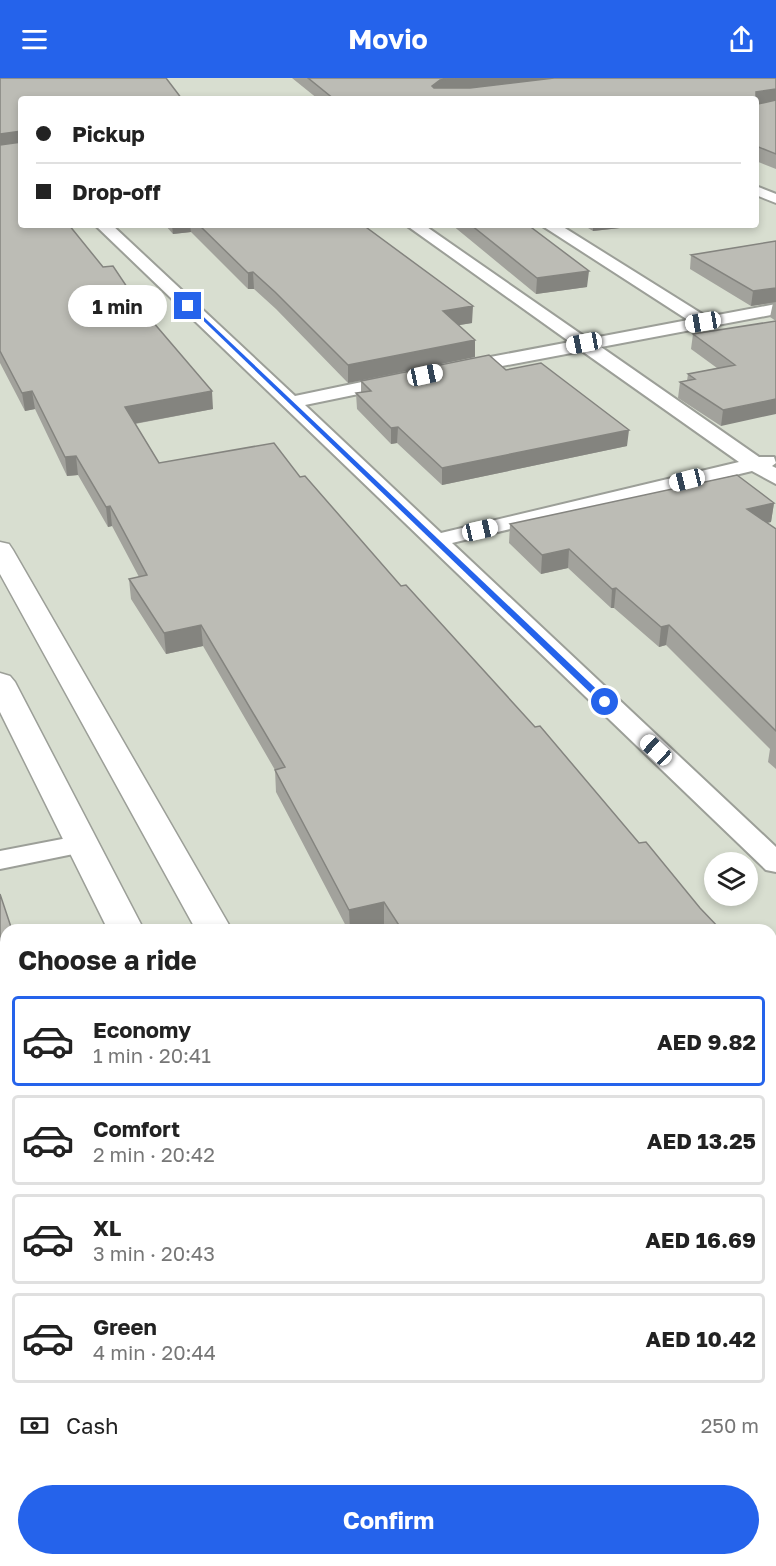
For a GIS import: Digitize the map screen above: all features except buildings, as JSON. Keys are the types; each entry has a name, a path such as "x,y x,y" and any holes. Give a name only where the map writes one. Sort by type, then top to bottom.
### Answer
{"street":[{"path":"759,191 776,199"},
{"path":"106,228 776,863"},
{"path":"418,228 584,343 766,461 776,477"},
{"path":"554,228 703,322"},
{"path":"436,373 584,343 776,309"},
{"path":"289,403 414,378"},
{"path":"434,541 766,461"},
{"path":"0,550 211,924"},
{"path":"0,682 123,924"},
{"path":"0,860 83,844"}],"shaded area":[{"path":"0,78 776,78 776,924 0,924"}],"route":[{"path":"188,306 605,702"}]}
